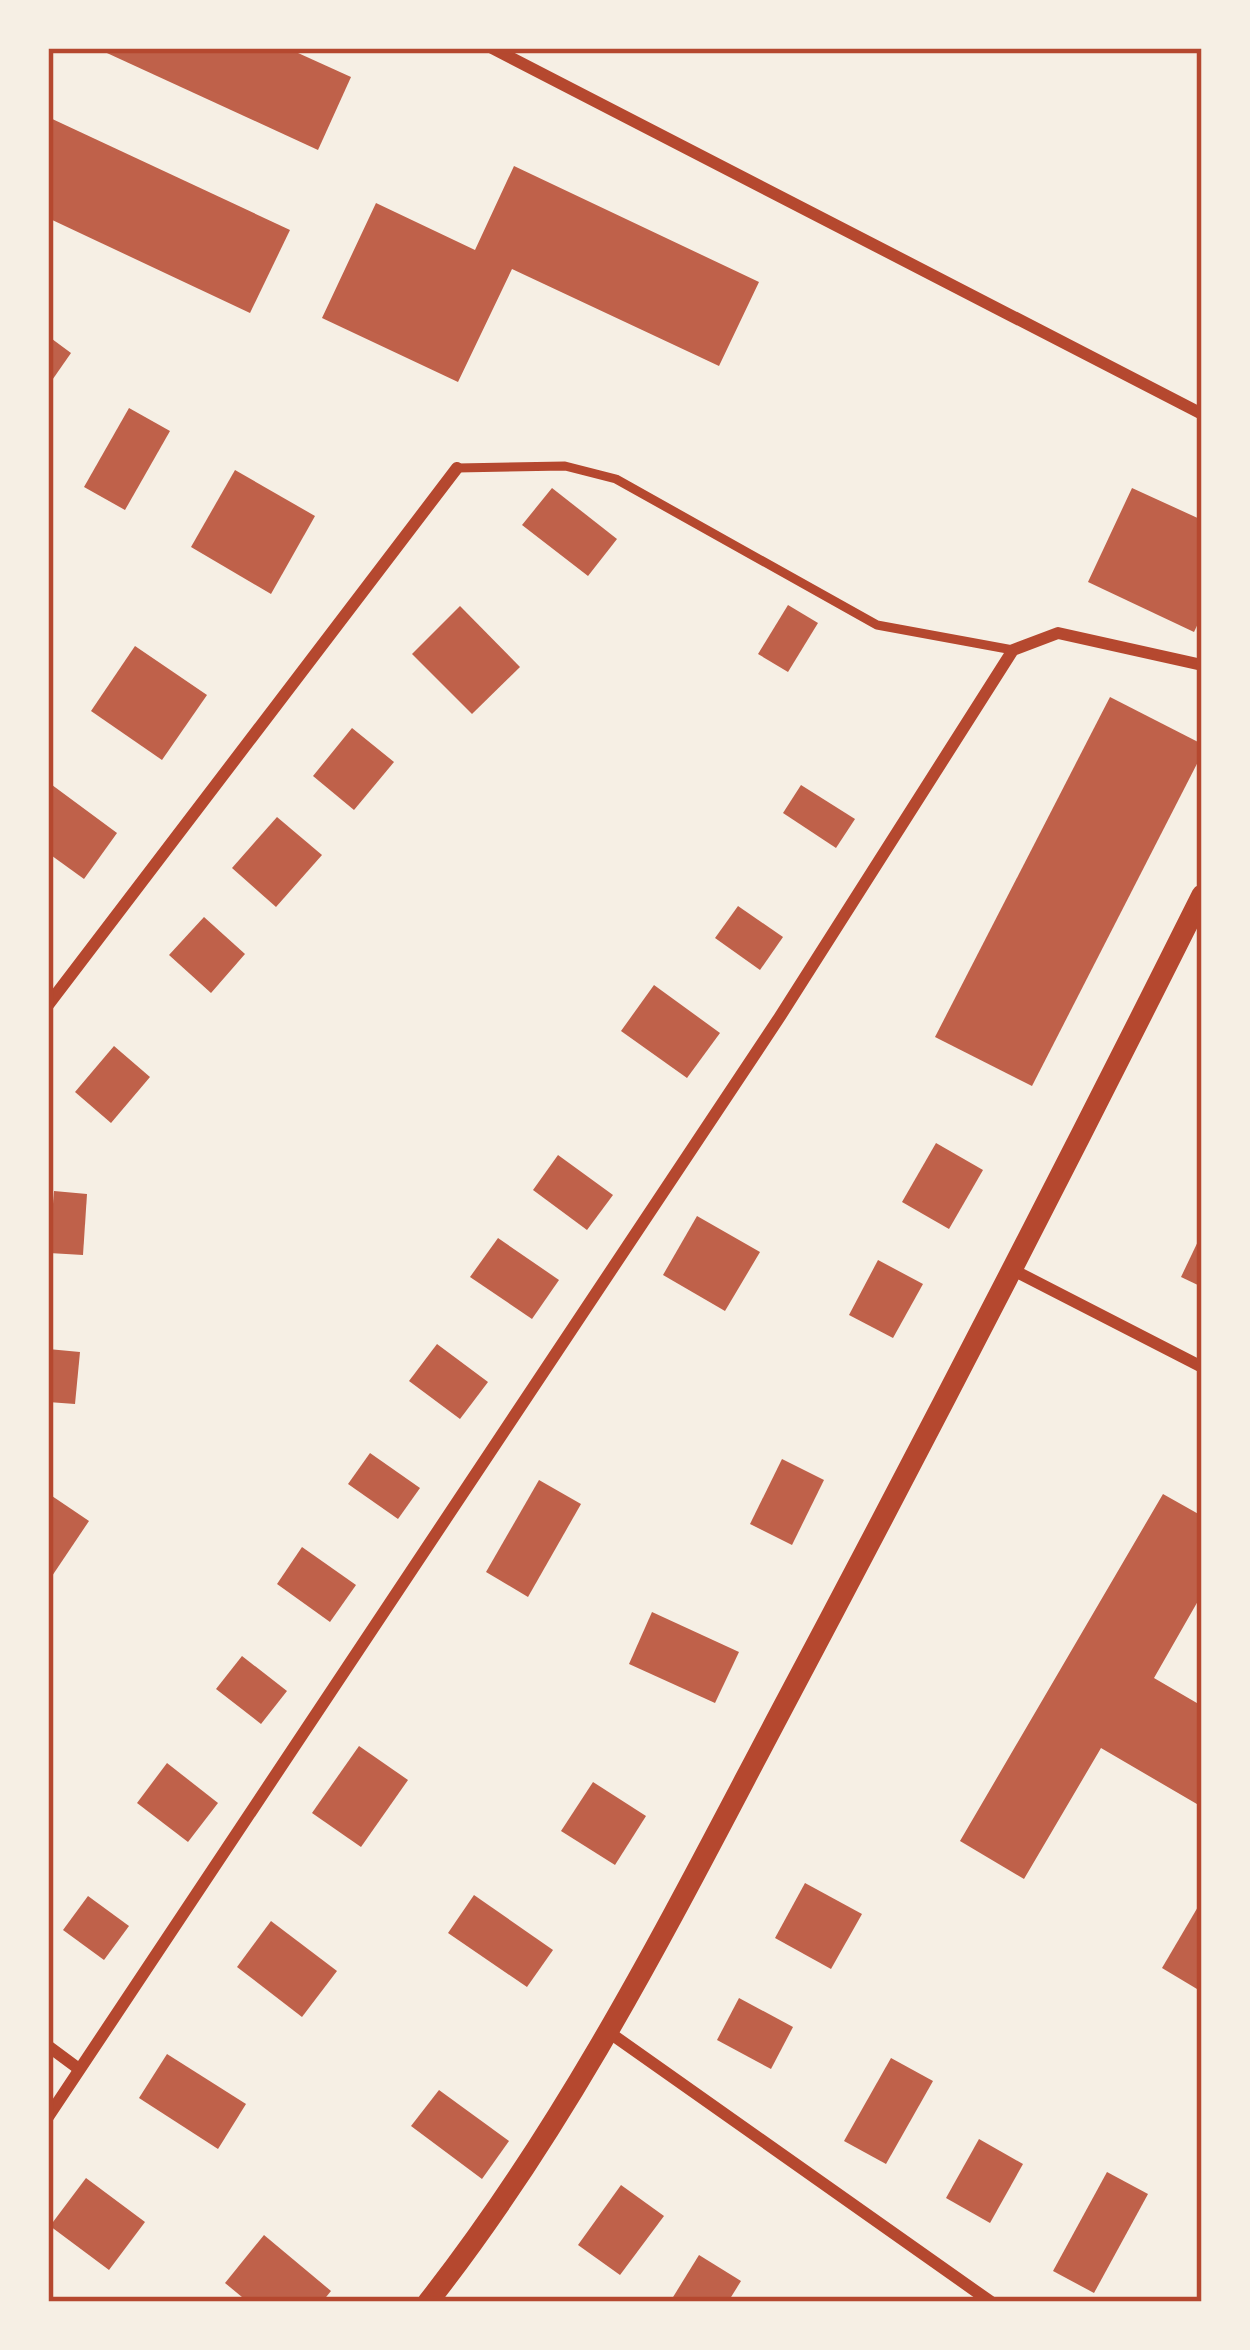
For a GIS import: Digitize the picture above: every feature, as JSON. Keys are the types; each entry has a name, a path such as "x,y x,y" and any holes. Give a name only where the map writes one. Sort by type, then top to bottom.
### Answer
{"street":[{"path":"491,48 1202,414"},
{"path":"48,1005 457,467"},
{"path":"48,2117 779,1018 1013,650 1058,633 1202,665"},
{"path":"428,2302 498,2212 610,2032 1015,1271 1202,895"},
{"path":"1015,1271 1202,1367"},
{"path":"610,2032 992,2302"},
{"path":"48,2046 79,2069"}],"lane":[{"path":"457,467 565,466 616,479 877,626 1013,650"}],"building":[{"path":"96,48 287,48 351,77 318,150"},
{"path":"48,117 290,230 250,313 48,218"},
{"path":"514,166 759,282 719,366 512,269 458,382 322,318 376,203 475,250"},
{"path":"48,336 71,353 48,386"},
{"path":"129,408 170,431 125,510 84,487"},
{"path":"235,470 315,516 271,594 191,547"},
{"path":"552,488 617,539 588,576 522,525"},
{"path":"1132,488 1202,520 1202,615 1194,632 1088,582"},
{"path":"788,605 818,623 788,672 758,654"},
{"path":"460,606 520,667 472,714 412,654"},
{"path":"135,646 207,695 162,760 91,711"},
{"path":"1110,697 1202,744 1202,754 1032,1086 935,1037"},
{"path":"352,728 394,762 354,810 313,776"},
{"path":"48,782 117,833 84,879 48,853"},
{"path":"801,785 855,819 836,848 783,813"},
{"path":"277,817 322,855 276,907 232,868"},
{"path":"738,906 783,937 760,970 715,938"},
{"path":"204,917 245,954 211,993 169,955"},
{"path":"654,985 720,1033 687,1078 621,1031"},
{"path":"114,1046 150,1077 111,1123 75,1092"},
{"path":"936,1143 983,1170 949,1229 902,1202"},
{"path":"558,1155 613,1195 587,1230 533,1190"},
{"path":"54,1191 87,1194 83,1255 49,1253"},
{"path":"697,1216 760,1252 725,1311 663,1275"},
{"path":"1202,1233 1202,1287 1181,1277"},
{"path":"498,1238 559,1280 532,1319 470,1277"},
{"path":"878,1260 923,1284 893,1338 849,1315"},
{"path":"437,1344 488,1382 460,1419 409,1381"},
{"path":"48,1349 80,1352 75,1404 48,1402"},
{"path":"370,1453 420,1488 398,1519 348,1484"},
{"path":"782,1459 824,1480 792,1545 750,1524"},
{"path":"539,1480 581,1504 528,1597 486,1572"},
{"path":"1163,1494 1202,1516 1202,1594 1154,1678 1202,1706 1202,1807 1101,1748 1024,1879 960,1841"},
{"path":"52,1496 89,1521 48,1582 48,1502"},
{"path":"302,1547 356,1585 330,1622 277,1584"},
{"path":"652,1612 739,1652 715,1703 629,1664"},
{"path":"242,1656 287,1691 261,1724 216,1689"},
{"path":"359,1746 408,1780 361,1847 312,1813"},
{"path":"167,1763 218,1803 188,1842 137,1803"},
{"path":"593,1782 646,1816 615,1865 561,1831"},
{"path":"805,1883 862,1914 831,1969 775,1938"},
{"path":"474,1895 553,1950 527,1987 448,1933"},
{"path":"88,1896 129,1926 104,1960 63,1930"},
{"path":"1202,1900 1202,1992 1162,1968"},
{"path":"271,1921 337,1971 302,2017 237,1967"},
{"path":"739,1998 793,2027 771,2069 717,2040"},
{"path":"167,2054 246,2104 218,2149 139,2098"},
{"path":"891,2058 933,2081 886,2164 844,2141"},
{"path":"439,2090 509,2141 482,2179 411,2126"},
{"path":"979,2139 1023,2164 990,2223 946,2198"},
{"path":"1107,2172 1148,2194 1094,2293 1053,2271"},
{"path":"86,2178 145,2222 109,2270 50,2226"},
{"path":"621,2185 664,2216 620,2275 578,2245"},
{"path":"264,2235 331,2291 322,2302 248,2302 225,2283"},
{"path":"699,2255 741,2281 728,2302 670,2302"}]}
